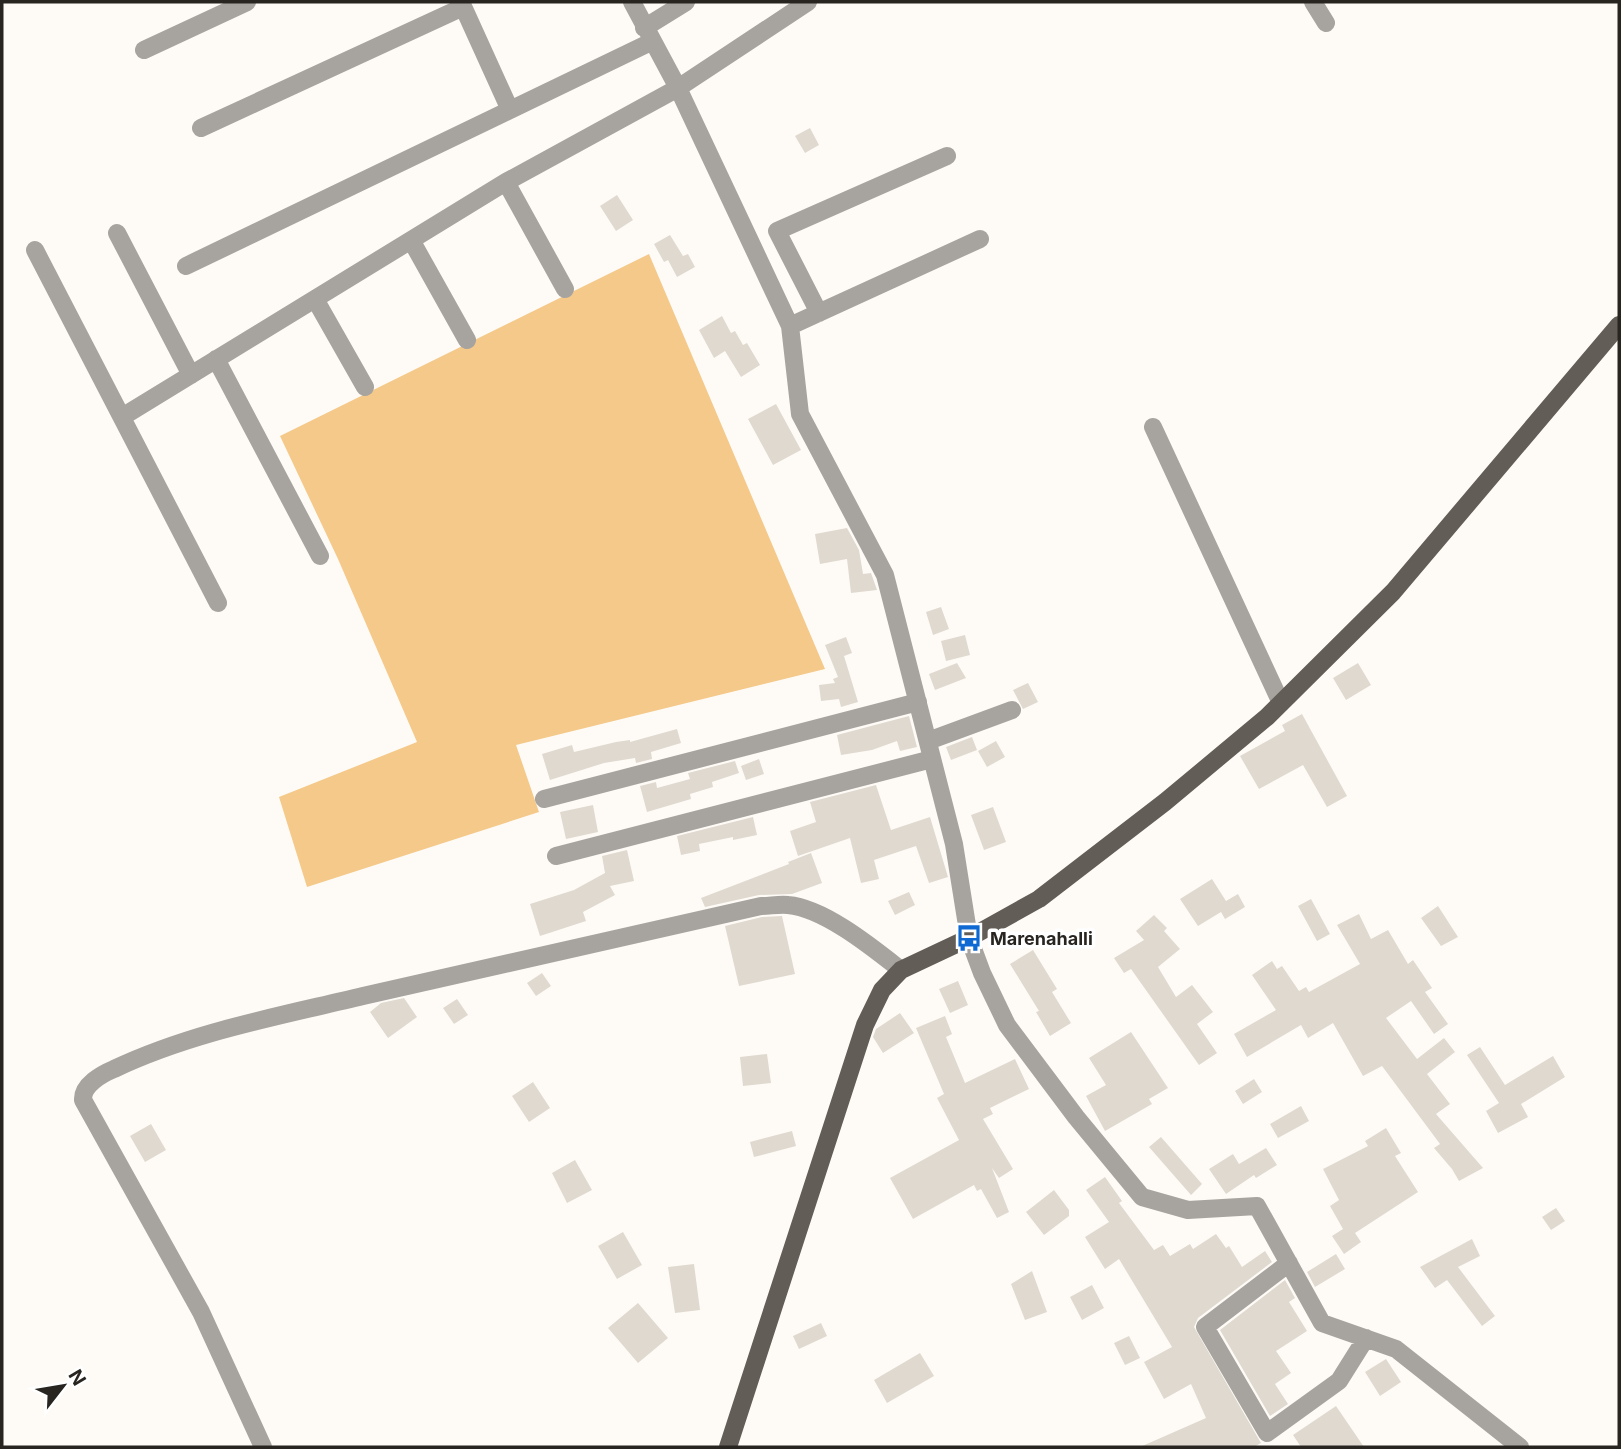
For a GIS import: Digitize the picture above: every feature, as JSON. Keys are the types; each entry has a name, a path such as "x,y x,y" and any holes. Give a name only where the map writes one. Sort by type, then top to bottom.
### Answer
{"main road":[{"path":"729,1447 865,1024 882,990 901,970 1039,899 1165,802 1281,703 1393,592 1619,325"}],"street":[{"path":"144,50 247,2"},
{"path":"632,2 678,89 790,326 800,414 885,575 954,844 969,937 982,973 1007,1025 1076,1117 1142,1197 1188,1210 1257,1206 1322,1323 1396,1349 1520,1447"},
{"path":"186,266 510,110 648,35 686,2"},
{"path":"122,417 506,182 678,89 808,2"},
{"path":"1313,2 1326,23"},
{"path":"201,128 462,4 510,110"},
{"path":"819,313 777,231 947,156"},
{"path":"506,182 565,289"},
{"path":"117,233 191,375"},
{"path":"790,326 980,239"},
{"path":"411,240 467,340"},
{"path":"34,250 218,603"},
{"path":"315,299 365,387"},
{"path":"216,359 320,556"},
{"path":"1153,427 1281,703"},
{"path":"544,799 918,702"},
{"path":"928,741 1012,710"},
{"path":"556,856 932,759"},
{"path":"262,1447 201,1312 83,1100 84,1091 90,1084 112,1069 166,1048 248,1024 761,906 788,905 810,910 837,924 901,970"},
{"path":"1289,1263 1205,1327 1267,1433 1339,1381 1366,1338"}],"shaded area":[{"path":"649,254 825,669 516,745 539,812 307,887 279,797 417,742 338,559 280,436"}],"building":[{"path":"810,128 819,145 805,153 795,136"},
{"path":"617,195 633,220 616,231 600,206"},
{"path":"670,235 683,256 688,254 695,267 677,277 668,260 664,262 654,244"},
{"path":"722,316 731,333 735,331 743,345 747,343 760,365 741,377 725,351 714,358 699,330"},
{"path":"776,404 801,450 773,465 748,419"},
{"path":"847,528 859,550 863,574 871,573 877,590 851,593 847,559 820,564 815,534"},
{"path":"941,607 949,629 933,635 926,612"},
{"path":"965,635 970,655 946,661 941,641"},
{"path":"846,637 852,653 844,656 858,702 841,707 839,699 821,701 819,685 835,683 833,679 838,677 825,645"},
{"path":"957,663 966,678 935,690 929,674"},
{"path":"1358,663 1371,685 1346,700 1333,678"},
{"path":"1028,683 1038,702 1023,709 1013,690"},
{"path":"1302,714 1347,796 1327,807 1303,765 1259,789 1240,756 1285,731 1282,725"},
{"path":"909,716 917,747 900,751 897,741 872,750 841,755 837,735"},
{"path":"677,729 681,743 651,752 652,759 636,763 635,758 604,763 550,780 542,754 572,745 574,752 616,742 630,742"},
{"path":"972,737 977,750 951,760 946,747"},
{"path":"996,741 1005,757 987,767 978,751"},
{"path":"759,759 764,774 746,780 741,766"},
{"path":"735,761 739,773 712,782 713,787 690,794 691,799 647,812 640,786 656,782 657,788 690,779 688,773"},
{"path":"876,785 891,830 930,817 948,877 929,883 916,846 874,860 879,879 861,883 850,838 798,856 790,831 816,822 810,802"},
{"path":"593,805 598,832 566,839 560,812"},
{"path":"993,807 1006,842 984,850 971,815"},
{"path":"753,817 757,835 699,844 700,851 681,855 677,836"},
{"path":"627,850 634,881 610,886 615,895 583,912 586,921 540,936 530,904 574,890 605,873 602,856"},
{"path":"811,853 822,883 792,894 759,895 705,907 701,898"},
{"path":"1212,879 1226,901 1238,894 1245,907 1225,919 1221,912 1198,926 1180,899"},
{"path":"909,892 915,905 895,915 888,901"},
{"path":"1311,899 1330,934 1317,941 1298,906"},
{"path":"1438,906 1458,937 1441,946 1421,918"},
{"path":"1359,914 1371,939 1388,930 1408,964 1413,960 1432,988 1425,992 1448,1024 1434,1034 1411,1001 1386,1018 1417,1059 1444,1038 1455,1052 1427,1074 1450,1104 1436,1114 1483,1168 1459,1181 1434,1148 1440,1144 1382,1066 1363,1076 1333,1023 1308,1038 1301,1025 1247,1057 1234,1034 1276,1010 1252,975 1272,961 1277,969 1282,966 1299,991 1306,987 1309,992 1360,964 1337,925"},
{"path":"1154,915 1167,928 1164,931 1180,949 1158,967 1176,997 1192,985 1213,1012 1197,1024 1217,1053 1199,1065 1131,969 1124,973 1114,958 1144,940 1136,931"},
{"path":"782,916 795,974 739,986 725,926 762,917"},
{"path":"1033,950 1057,989 1052,992 1071,1023 1050,1036 1036,1012 1039,1011 1010,964"},
{"path":"542,973 551,986 536,996 527,983"},
{"path":"958,981 968,1005 950,1013 939,989"},
{"path":"404,998 417,1017 388,1038 370,1012 381,1003"},
{"path":"457,999 468,1015 454,1024 443,1008"},
{"path":"900,1013 914,1033 883,1053 873,1037 876,1029"},
{"path":"945,1016 952,1034 946,1037 965,1083 1015,1059 1029,1089 990,1108 993,1114 983,1119 1013,1169 999,1178 992,1168 1009,1212 997,1218 981,1189 977,1191 974,1185 913,1219 890,1178 959,1140 937,1098 944,1094 916,1028"},
{"path":"1131,1032 1168,1088 1149,1099 1152,1104 1105,1131 1086,1096 1106,1085 1089,1058"},
{"path":"1480,1047 1505,1085 1553,1056 1565,1077 1521,1104 1528,1117 1498,1133 1486,1111 1499,1103 1467,1055"},
{"path":"767,1054 771,1083 743,1086 740,1057"},
{"path":"1254,1079 1262,1092 1243,1104 1235,1091"},
{"path":"533,1082 550,1108 529,1122 512,1096"},
{"path":"1301,1106 1309,1121 1278,1138 1270,1124"},
{"path":"151,1124 166,1150 145,1162 130,1136"},
{"path":"1386,1128 1401,1153 1395,1156 1418,1192 1355,1233 1361,1242 1344,1254 1332,1236 1343,1229 1330,1206 1339,1200 1323,1169 1368,1146 1365,1141"},
{"path":"792,1131 796,1146 754,1157 750,1142"},
{"path":"1161,1137 1202,1184 1191,1195 1149,1147"},
{"path":"1266,1148 1277,1165 1256,1178 1254,1175 1226,1194 1209,1169 1233,1154 1239,1164"},
{"path":"575,1160 592,1190 567,1203 552,1173"},
{"path":"1105,1177 1122,1201 1119,1203 1154,1250 1163,1245 1170,1256 1190,1244 1193,1249 1216,1234 1226,1248 1229,1246 1242,1267 1265,1251 1272,1262 1198,1318 1194,1327 1261,1443 1254,1447 1140,1447 1206,1418 1191,1384 1164,1399 1144,1362 1172,1347 1119,1259 1105,1269 1085,1237 1109,1222 1086,1190"},
{"path":"1054,1190 1069,1210 1069,1216 1044,1235 1026,1212"},
{"path":"1556,1208 1565,1221 1551,1230 1542,1217"},
{"path":"623,1232 642,1265 617,1279 598,1246"},
{"path":"1472,1239 1480,1256 1458,1267 1495,1316 1482,1326 1447,1280 1435,1288 1420,1267"},
{"path":"1336,1254 1345,1269 1315,1287 1307,1272"},
{"path":"694,1264 700,1310 675,1313 668,1267"},
{"path":"1032,1271 1047,1312 1025,1320 1011,1284"},
{"path":"1285,1280 1295,1298 1289,1302 1307,1331 1276,1351 1291,1373 1275,1384 1288,1404 1270,1416 1220,1330"},
{"path":"1092,1285 1104,1308 1082,1320 1070,1297"},
{"path":"638,1303 668,1338 638,1363 608,1328"},
{"path":"821,1323 827,1336 799,1349 793,1336"},
{"path":"1129,1336 1140,1358 1125,1365 1114,1343"},
{"path":"920,1353 934,1376 887,1403 874,1380"},
{"path":"1386,1359 1401,1382 1380,1396 1365,1372"},
{"path":"1336,1406 1364,1447 1301,1447 1293,1435"}],"place":[{"name":"Marenahalli","path":"969,938"}]}
